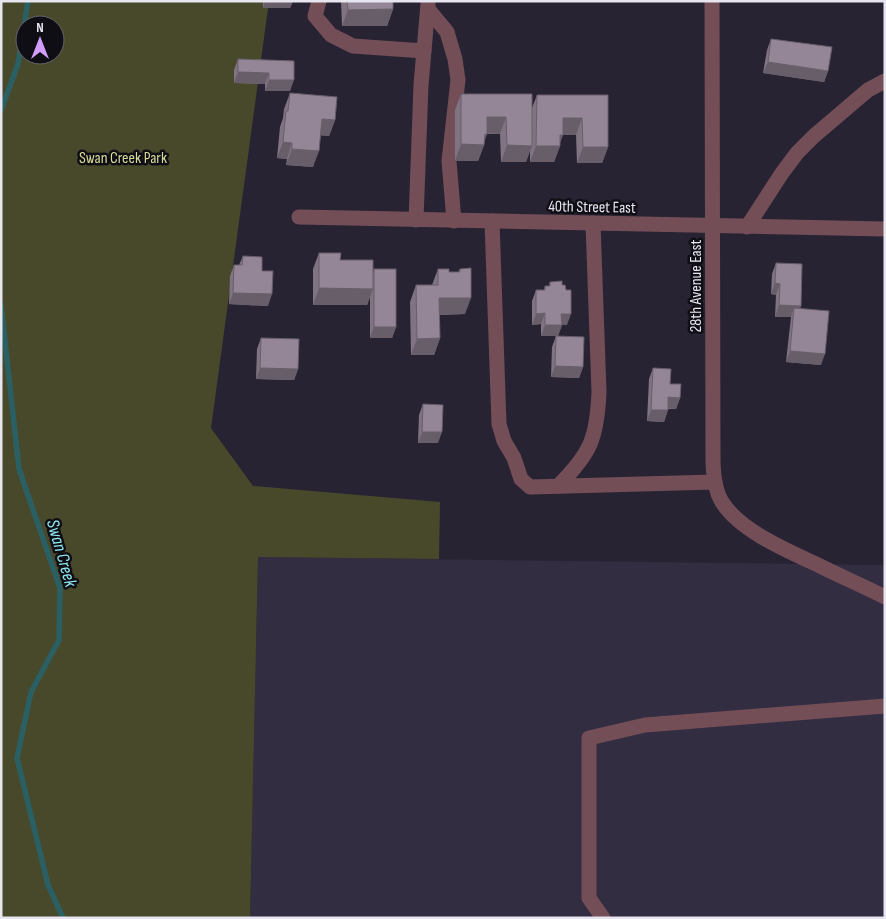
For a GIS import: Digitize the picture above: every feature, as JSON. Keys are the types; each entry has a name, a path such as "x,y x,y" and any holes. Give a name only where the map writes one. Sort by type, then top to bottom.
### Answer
{"street":[{"path":"319,1 315,16 331,35 353,46 424,51"},
{"name":"28th Avenue East","path":"712,1 713,457 715,482 722,501 740,521 774,544 885,597"},
{"path":"416,220 428,5"},
{"path":"428,5 447,32 455,59 458,80 449,161 454,221"},
{"path":"747,226 797,153 868,90 885,81"},
{"name":"40th Street East","path":"300,217 885,229"},
{"path":"492,221 499,424 504,441 514,458 521,479 530,487 715,482"},
{"path":"558,486 576,468 593,441 598,414 599,392 593,224"},
{"path":"603,918 588,898 588,738 646,726 885,706"}],"shaded area":[{"path":"258,557 885,565 885,918 250,918"}],"green space":[{"name":"Swan Creek Park","path":"1,1 269,1 211,428 253,486 440,502 439,559 258,557 250,918 1,918"}],"building":[{"path":"347,1 393,1 393,9 348,10"},
{"path":"771,39 832,47 828,71 768,62"},
{"path":"238,59 294,61 294,80 269,80 269,73 238,72"},
{"path":"290,93 337,97 335,120 322,119 319,151 292,149 292,143 283,142"},
{"path":"461,94 532,94 532,146 507,145 506,117 487,117 487,134 485,134 484,145 461,144"},
{"path":"537,95 608,95 608,147 583,147 582,118 563,118 563,135 560,135 560,146 536,146"},
{"path":"319,253 341,253 340,260 373,260 373,289 319,288"},
{"path":"243,256 262,257 262,271 273,271 272,294 233,293 234,265 242,265"},
{"path":"776,263 802,264 801,306 779,305 780,284 775,283"},
{"path":"471,268 471,298 439,298 440,338 417,339 416,285 438,285 438,269 460,272 460,269"},
{"path":"374,269 396,269 396,327 374,327"},
{"path":"562,281 562,285 565,285 566,290 571,290 571,314 561,314 562,325 545,325 545,313 536,314 536,290 545,290 545,286 550,286 550,282"},
{"path":"794,308 829,311 825,354 790,351"},
{"path":"556,336 584,337 583,367 555,366"},
{"path":"261,338 299,339 298,369 260,368"},
{"path":"653,368 671,369 670,384 681,384 680,398 668,397 668,410 651,410"},
{"path":"423,404 443,405 442,432 422,432"}],"waterway":[{"name":"Swan Creek","path":"1,110 18,64 28,1"},
{"name":"Swan Creek","path":"1,305 19,469 60,588 59,640 31,692 17,758 48,885 63,918"}]}
